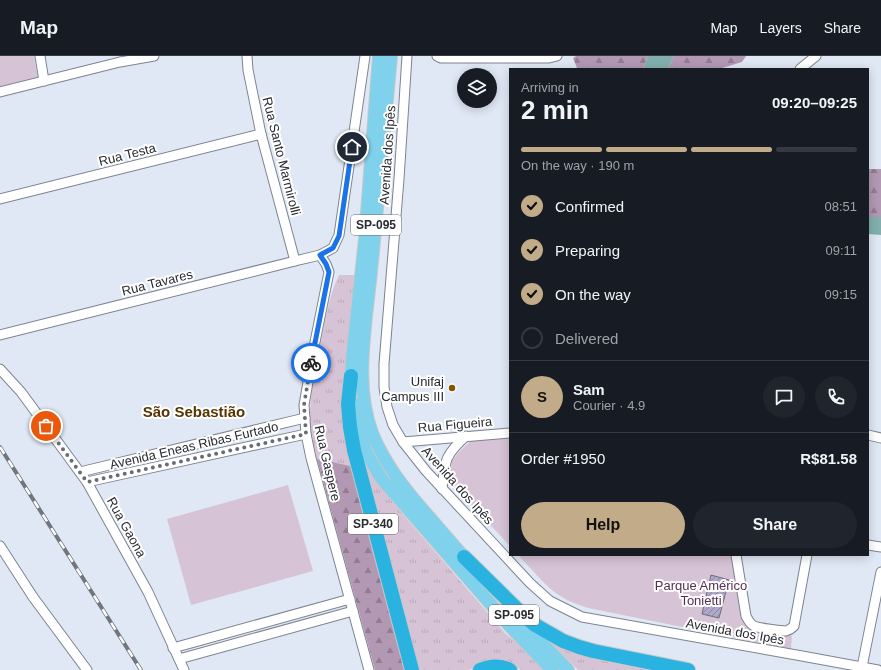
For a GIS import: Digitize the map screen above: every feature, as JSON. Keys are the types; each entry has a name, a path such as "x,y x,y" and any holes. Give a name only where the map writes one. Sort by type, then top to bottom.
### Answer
{"highway":[{"name":"SP-340","path":"351,376 348,404 354,450 412,670"},
{"path":"464,557 519,611 535,625 549,634 579,647 593,651 688,670"},
{"path":"480,670 488,667 497,667 510,670"}],"main road":[{"name":"SP-095","path":"379,56 365,239 351,376 354,408 358,429 366,452 381,478 508,624 552,670"},
{"name":"SP-095","path":"391,56 362,354 363,395 366,413 378,446 387,464 410,496 519,620 568,670"}],"street":[{"path":"40,56 44,81"},
{"path":"0,92 119,59 154,56"},
{"name":"Rua Santo Marmirolli","path":"247,56 248,70 261,134 295,261"},
{"path":"320,255 333,248 339,236 365,56"},
{"name":"Avenida dos Ipês","path":"407,56 384,364 384,387 387,407 393,425 403,442 426,471 530,583 550,601 582,617 878,670"},
{"path":"437,56 442,58 549,58 557,56"},
{"path":"801,68 816,56"},
{"name":"Rua Testa","path":"0,199 261,134"},
{"name":"Rua Tavares","path":"0,335 320,255"},
{"name":"Rua Gaspere","path":"320,255 329,272 304,405 306,434 311,458 370,670"},
{"name":"Rua Gaona","path":"0,369 21,392 87,482 148,592 184,670"},
{"name":"Avenida Eneas Ribas Furtado","path":"80,472 305,418"},
{"name":"Rua Figueira","path":"403,442 509,433"},
{"name":"Avenida Eneas Ribas Furtado","path":"87,482 306,434"},
{"path":"869,435 881,438"},
{"path":"442,488 445,465 448,456 455,446 466,436"},
{"path":"869,545 881,547"},
{"path":"0,546 33,597 87,670"},
{"path":"736,556 746,616 750,623 755,626 781,631 791,629 794,626 807,556"},
{"path":"862,667 881,572"},
{"path":"173,648 350,600"},
{"path":"179,659 353,610"}],"green space":[{"path":"0,56 34,56 38,78 0,88"},
{"path":"576,56 648,56 643,68 577,68 573,58"},
{"path":"674,56 746,56 742,62 722,68 668,68"},
{"path":"869,169 881,169 881,217 869,217"},
{"path":"339,275 355,275 343,411 351,466 317,459 310,423 312,394 325,319 329,301"},
{"path":"509,436 509,545 454,486 450,475 452,461 472,440"},
{"path":"317,459 351,466 407,670 375,670"},
{"path":"365,464 395,505 506,634 519,644 544,670 521,670 509,663 483,663 469,670 417,670"},
{"path":"288,485 313,571 191,605 167,519"},
{"name":"Parque Américo Tonietti","path":"519,556 732,556 745,611 761,629 792,636 791,649 588,608 565,599 539,578"},
{"path":"545,637 665,670 578,670"}],"shaded area":[{"path":"648,56 674,56 668,68 643,68"},
{"path":"869,217 881,217 881,235 869,234"}],"building":[{"path":"711,575 729,580 719,618 702,614"}],"railway":[{"path":"0,447 141,670"}],"way so far":[{"path":"46,426 87,482 306,434 304,405 311,363"}],"place":[{"name":"Unifaj Campus III","path":"452,388"}],"district":[{"name":"São Sebastião","path":"194,412"}],"route":[{"path":"311,363 329,272 320,255 333,248 339,236 352,147"}]}
